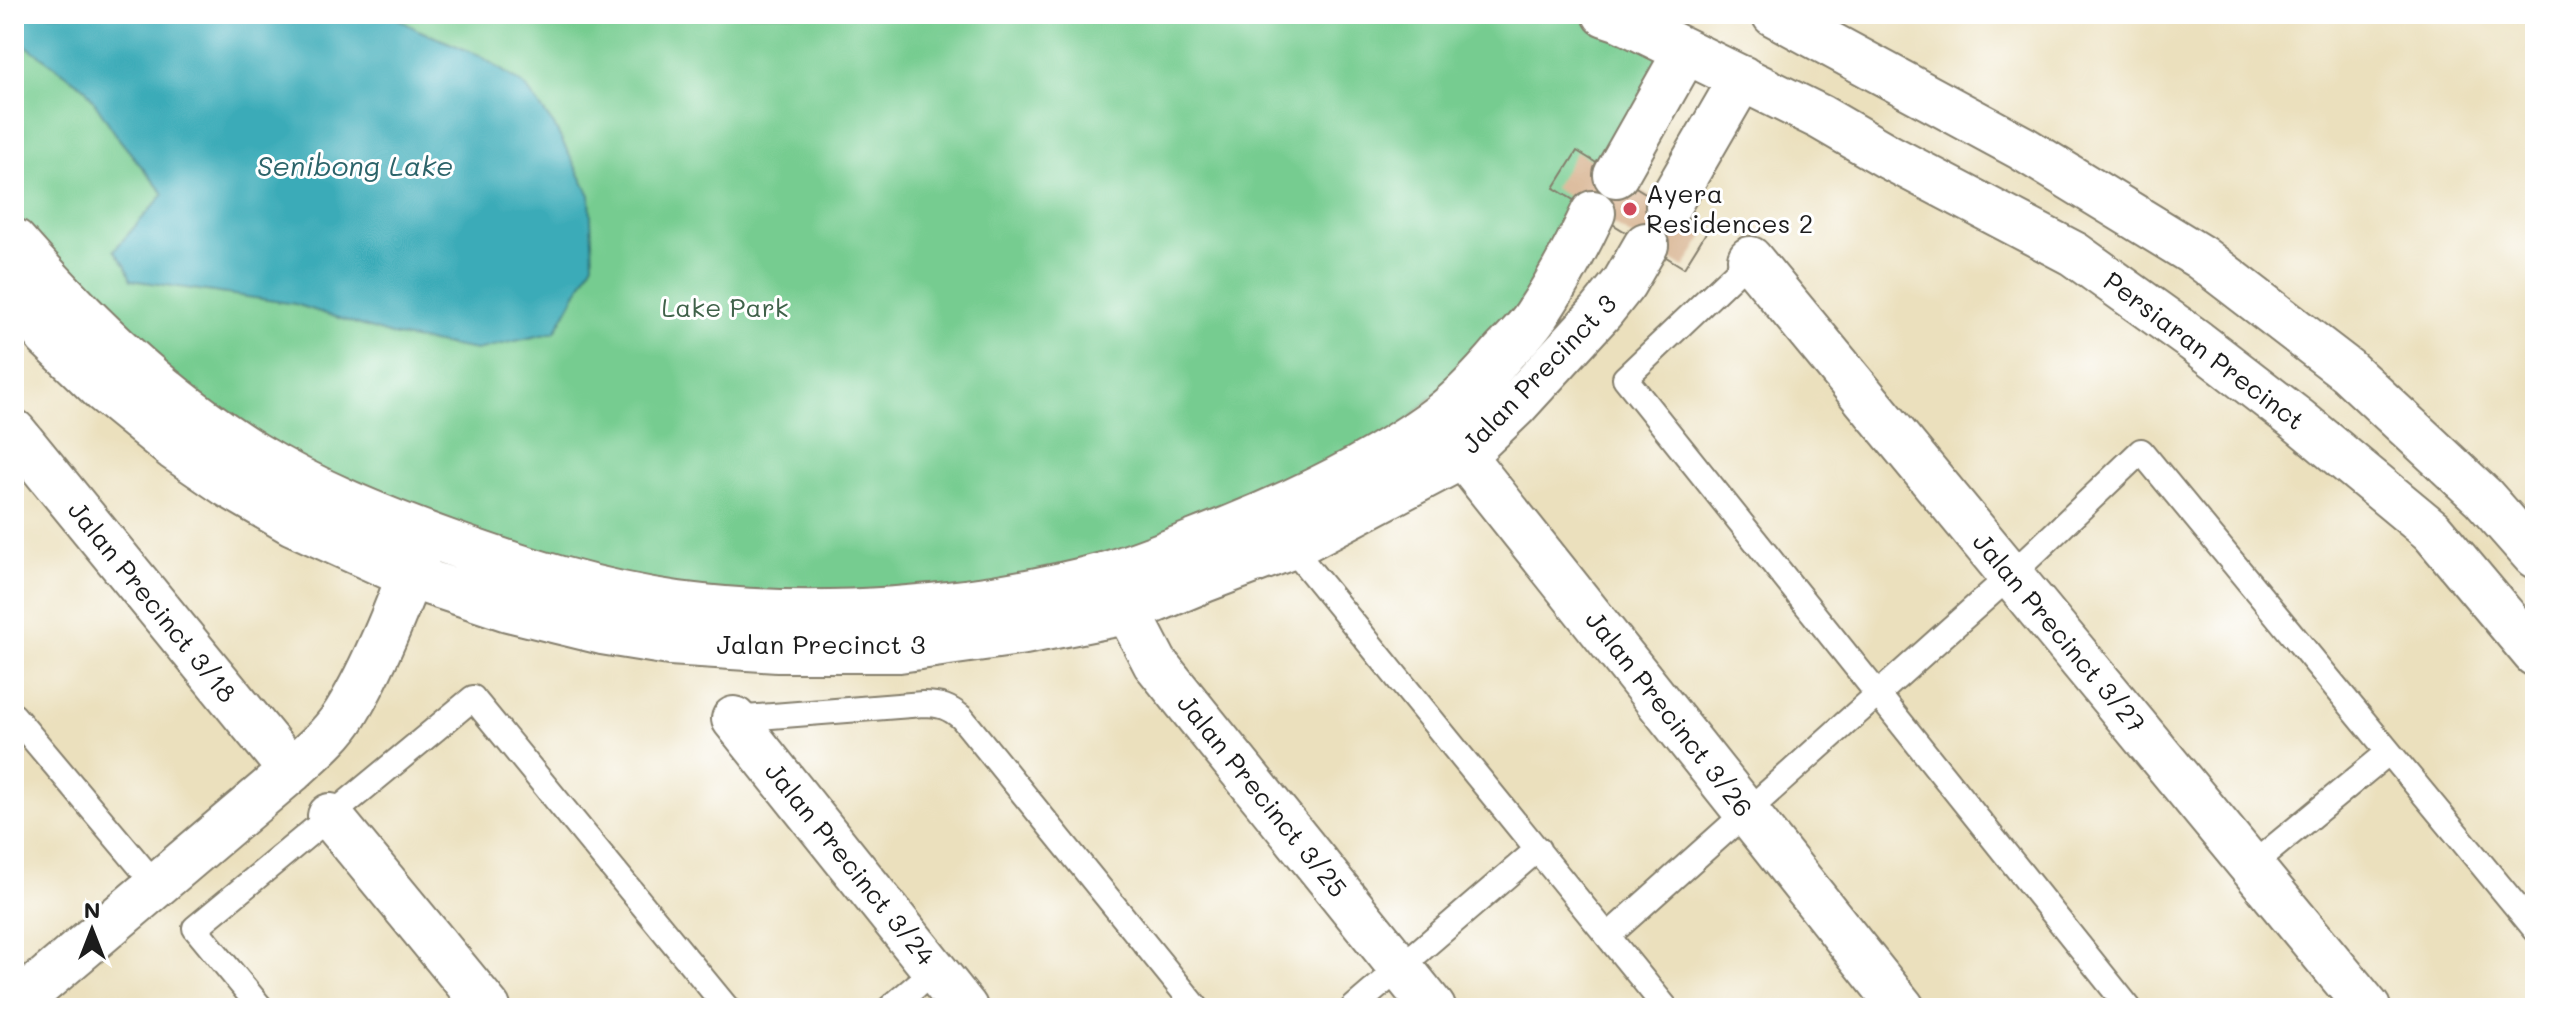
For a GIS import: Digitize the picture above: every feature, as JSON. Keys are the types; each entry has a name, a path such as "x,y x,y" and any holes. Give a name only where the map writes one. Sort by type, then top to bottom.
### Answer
{"street":[{"path":"1774,14 2022,148 2200,257 2347,370 2483,497 2535,556"},
{"name":"Persiaran Precinct","path":"1613,16 1820,117 1889,157 2074,254 2298,420 2432,531 2535,654"},
{"path":"1685,53 1620,167 1673,198 1742,78"},
{"name":"Jalan Precinct 3","path":"14,241 72,306 133,365 255,455 314,488 519,569 602,590 677,603 781,612 898,609 1017,593 1109,573 1202,539 1348,476 1435,420 1484,375 1532,321 1572,257 1593,213"},
{"name":"Jalan Precinct 3","path":"14,294 47,336 104,391 174,448 228,485 293,523 409,576 508,609 602,632 670,643 778,650 899,650 1025,632 1127,612 1291,547 1463,456 1557,362 1601,312 1624,283 1646,245"},
{"path":"1572,257 1624,283"},
{"name":"Jalan Precinct 3/27","path":"1750,259 2368,1008"},
{"name":"Jalan Precinct 3/26","path":"1435,420 1902,1008"},
{"name":"Jalan Precinct 3/18","path":"14,432 291,771"},
{"path":"23,997 328,737 345,715 364,680 425,534"},
{"name":"Jalan Precinct 3/25","path":"1109,573 1155,663 1433,1008"},
{"name":"Jalan Precinct 3/24","path":"734,719 965,1008"},
{"path":"330,816 488,1008"}],"lane":[{"path":"1750,259 1625,378 2129,1008"},
{"path":"1608,936 2011,575 2141,451 2535,929"},
{"path":"1291,547 1666,1008"},
{"path":"261,1008 195,928 473,698 727,1008"},
{"path":"734,719 923,704 950,708 962,718 1197,1008"},
{"path":"14,716 155,884"},
{"path":"2251,866 2389,752"},
{"path":"1353,1008 1538,849"},
{"path":"890,1008 935,970"}],"green space":[{"name":"Lake Park","path":"14,14 1568,14 1685,53 1556,281 1348,476 1017,593 677,603 255,455 14,240"}],"water":[{"name":"Senibong Lake","path":"14,14 390,14 418,30 479,55 525,86 555,127 590,195 593,263 555,332 476,350 391,335 295,304 131,280 126,266 114,250 164,194 119,139 85,88 14,37"}],"building":[{"name":"Ayera Residences 2","path":"1577,151 1707,231 1684,268 1554,188"}],"place":[{"name":"Ayera Residences 2","path":"1630,209"}]}
